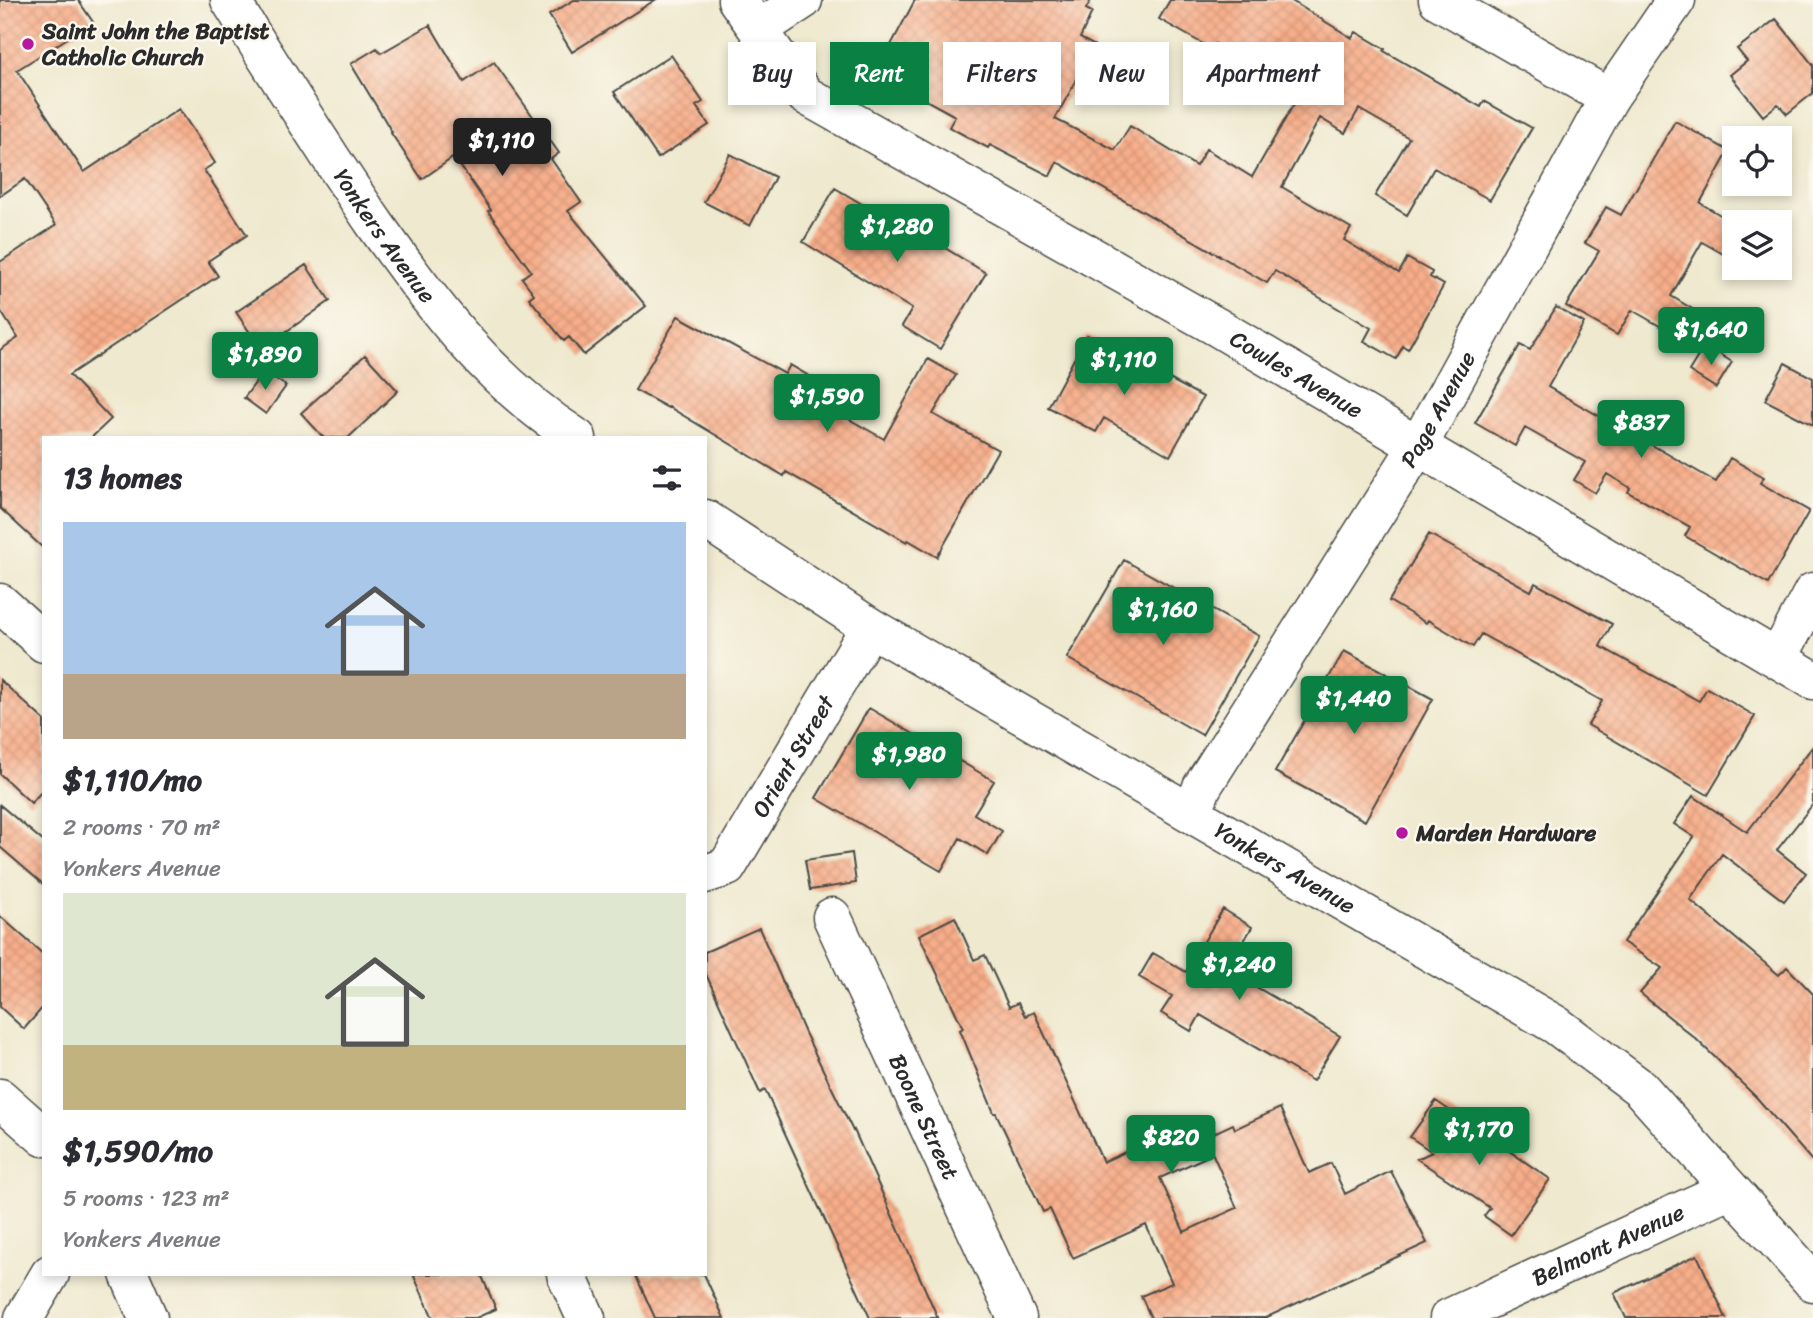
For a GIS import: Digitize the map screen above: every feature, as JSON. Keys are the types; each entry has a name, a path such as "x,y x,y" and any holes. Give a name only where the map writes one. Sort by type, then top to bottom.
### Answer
{"street":[{"name":"Yonkers Avenue","path":"230,0 354,194 426,297 488,368 574,436"},
{"path":"748,15 803,0"},
{"path":"1438,0 1609,98"},
{"name":"Page Avenue","path":"1193,812 1202,787 1418,446 1609,98 1676,0"},
{"name":"Cowles Avenue","path":"748,15 805,95 1217,327 1813,680"},
{"name":"Yonkers Avenue","path":"707,520 870,627 1556,1025 1640,1087 1813,1282"},
{"path":"1778,658 1813,592"},
{"path":"0,603 42,641"},
{"name":"Orient Street","path":"707,873 727,867 870,627"},
{"name":"Boone Street","path":"832,918 1017,1318"},
{"path":"0,1098 42,1135"},
{"name":"Belmont Avenue","path":"1449,1318 1729,1189"},
{"path":"24,1318 49,1276"},
{"path":"130,1276 148,1318"},
{"path":"567,1276 586,1318"}],"building":[{"path":"0,0 78,0 93,22 17,70 84,172 179,109 215,163 204,170 247,235 208,261 218,276 69,375 111,419 93,436 42,436 42,547 0,508 0,350 18,338 0,310 0,262 56,225 25,179 0,196"},
{"path":"574,0 655,0 572,52 549,15"},
{"path":"915,0 1091,0 1086,9 1092,12 1080,38 1088,42 1075,42 1075,82 1055,119 1115,150 1130,126 1196,166 1206,149 1252,177 1293,105 1344,105 1344,42 1200,42 1159,19 1170,0 1290,0 1352,38 1356,32 1481,107 1484,101 1532,128 1490,200 1434,168 1407,215 1375,196 1409,138 1359,109 1345,133 1320,118 1282,187 1351,228 1344,240 1399,273 1407,258 1432,272 1430,277 1444,285 1408,349 1403,346 1396,359 1364,341 1371,328 1275,271 1267,283 1057,162 1050,176 949,127 955,116 929,102 929,42 893,42"},
{"path":"1776,19 1813,65 1813,93 1787,114 1778,104 1763,116 1730,75 1747,61 1737,49"},
{"path":"430,25 464,82 494,62 559,153 551,159 581,202 568,211 646,306 584,355 569,337 564,341 529,298 534,294 522,278 531,271 454,157 422,179 391,133 351,64 377,48 381,53"},
{"path":"671,55 703,102 696,106 709,125 658,158 614,92"},
{"path":"1675,121 1722,147 1722,164 1700,203 1722,216 1722,253 1702,242 1671,296 1714,322 1698,348 1632,310 1617,335 1566,306 1599,251 1585,243 1606,207 1621,215"},
{"path":"730,154 775,177 750,226 704,202"},
{"path":"835,188 874,211 876,206 986,273 940,349 902,326 912,309 803,242"},
{"path":"306,265 330,301 261,349 236,312"},
{"path":"1556,307 1584,323 1548,387 1608,421 1618,404 1641,417 1631,433 1716,482 1730,458 1764,477 1760,483 1809,511 1768,584 1685,536 1690,527 1628,492 1630,488 1607,474 1595,493 1574,480 1585,462 1525,428 1515,446 1475,423 1520,345 1530,350"},
{"path":"678,316 785,374 790,365 833,390 824,405 884,439 928,359 956,375 933,414 998,450 937,557 786,472 784,476 669,407 635,390"},
{"path":"1087,335 1203,397 1170,456 1104,418 1096,432 1048,407"},
{"path":"1705,345 1732,362 1716,388 1689,371"},
{"path":"365,355 398,391 350,436 322,436 301,413"},
{"path":"1785,363 1813,378 1813,425 1765,400"},
{"path":"264,371 286,386 266,414 244,398"},
{"path":"1429,534 1531,591 1535,583 1612,624 1600,646 1699,701 1707,688 1755,716 1708,795 1588,725 1602,701 1481,634 1473,647 1389,601"},
{"path":"1124,560 1259,636 1202,735 1067,658"},
{"path":"1344,651 1433,699 1365,821 1275,772"},
{"path":"0,680 42,718 42,791 31,803 0,774"},
{"path":"869,708 994,781 974,814 1002,831 988,855 960,838 941,871 816,798"},
{"path":"1813,746 1813,804 1777,850 1806,873 1784,901 1722,854 1690,900 1779,975 1787,967 1813,994 1813,1162 1757,1098 1696,1039 1640,993 1662,968 1623,942 1694,837 1674,824 1693,796 1747,832"},
{"path":"0,805 42,840 42,883 0,847"},
{"path":"852,853 856,883 810,890 805,860"},
{"path":"1223,909 1252,927 1227,970 1340,1036 1313,1081 1200,1015 1191,1031 1161,1013 1172,996 1139,977 1153,953 1186,972"},
{"path":"0,916 42,953 42,1008 24,1029 0,1007"},
{"path":"955,917 974,960 985,955 1009,1007 1018,1003 1025,1016 1034,1012 1103,1162 1190,1123 1206,1157 1160,1178 1184,1232 1237,1208 1205,1137 1233,1124 1235,1129 1280,1108 1309,1173 1331,1163 1345,1194 1391,1171 1427,1243 1265,1318 1151,1318 1141,1296 1172,1283 1146,1225 1073,1258 1050,1209 1043,1212 994,1113 960,1030 963,1028 919,935"},
{"path":"759,928 938,1318 870,1318 765,1090 760,1093 707,976 707,951"},
{"path":"1436,1101 1550,1179 1511,1235 1484,1216 1490,1208 1417,1159 1432,1152 1410,1137"},
{"path":"1697,1255 1726,1318 1626,1318 1614,1293"},
{"path":"414,1276 482,1276 496,1309 476,1318 433,1318"},
{"path":"636,1276 705,1276 724,1318 655,1318"}],"place":[{"name":"Saint John the Baptist Catholic Church","path":"28,44"},
{"name":"Marden Hardware","path":"1402,833"}]}
